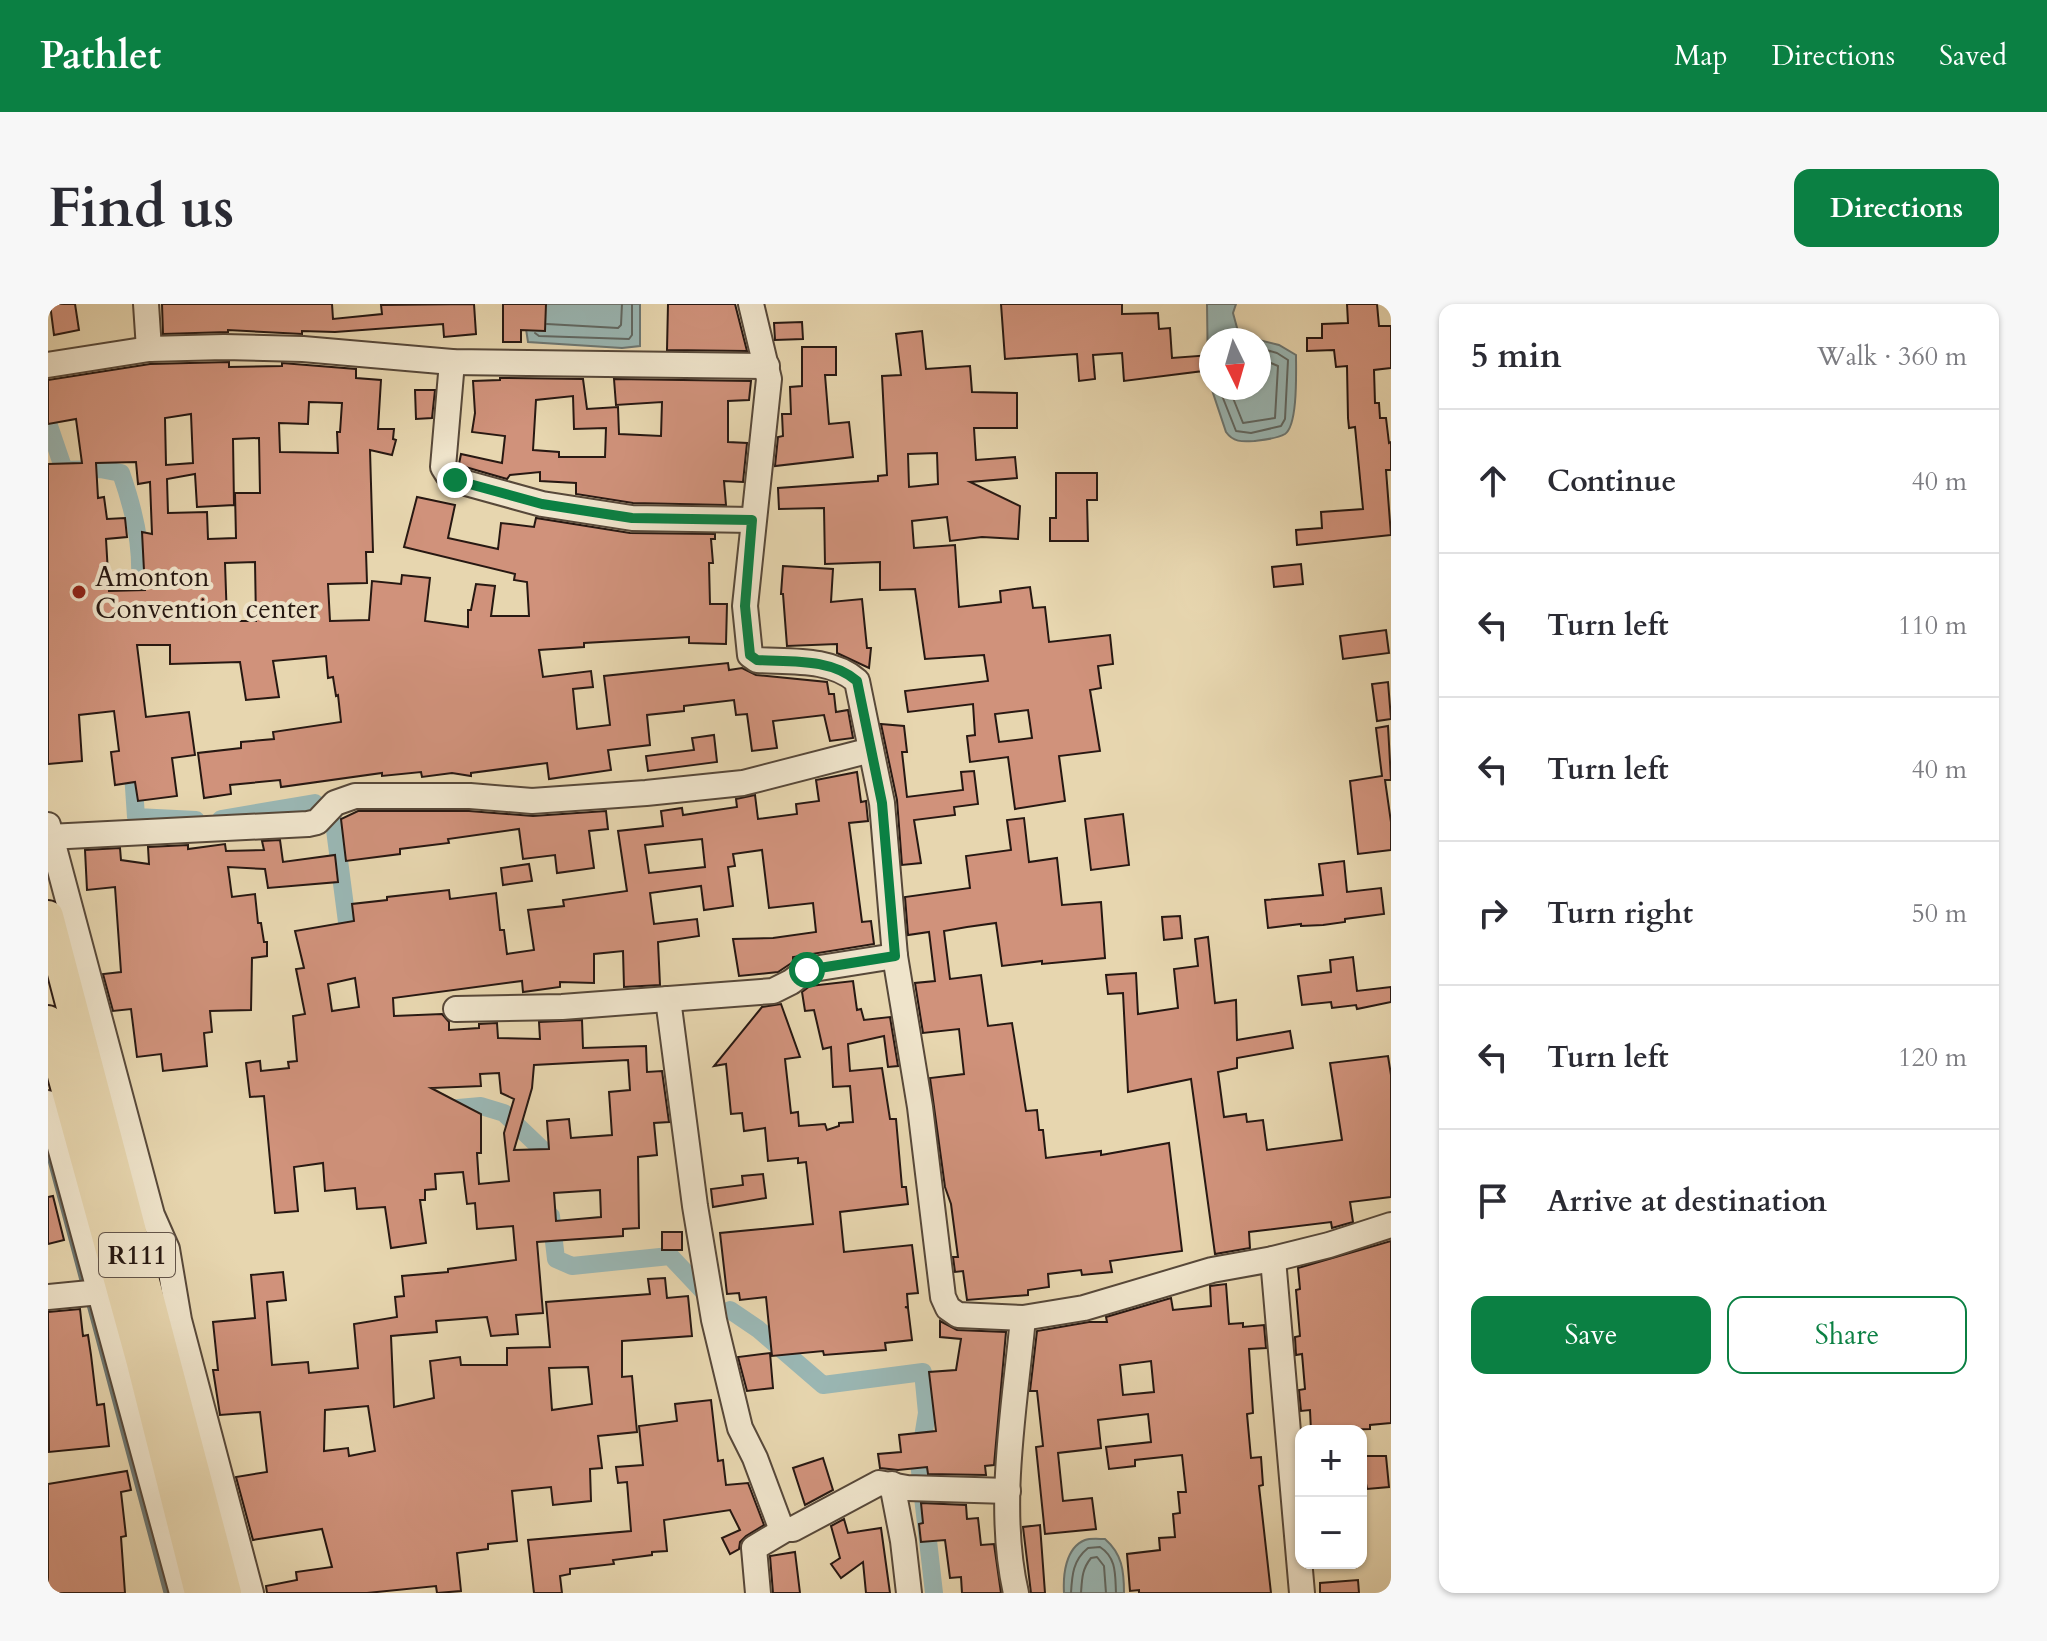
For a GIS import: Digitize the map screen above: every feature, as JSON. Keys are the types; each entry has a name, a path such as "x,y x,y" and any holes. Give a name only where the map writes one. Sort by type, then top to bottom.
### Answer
{"main road":[{"name":"R111","path":"48,916 226,1593"},
{"name":"R111","path":"48,1021 145,1374 200,1593"}],"street":[{"path":"146,304 149,349"},
{"path":"751,304 769,379 745,606 750,655 757,660 811,663 845,671 857,681 882,803 895,956 920,1107 943,1297 948,1308 958,1315 1023,1318 1084,1308 1212,1270 1273,1259 1391,1225"},
{"path":"49,365 149,349 303,349 452,362 767,366"},
{"path":"452,362 443,467 455,480 542,504 632,518 752,520"},
{"path":"251,1593 179,1320 167,1249 152,1215 49,833 202,831 308,824 317,822 335,803 355,796 470,796 532,801 716,786 743,783 871,750"},
{"path":"456,1009 562,1007 773,991 807,970 895,956"},
{"path":"668,999 695,1206 714,1320 740,1428 755,1458 780,1525 786,1529"},
{"path":"48,1103 182,1593"},
{"path":"1273,1259 1302,1593"},
{"path":"48,1297 100,1292"},
{"path":"1016,1593 1010,1568 1008,1491 1023,1318"},
{"path":"758,1593 754,1548 879,1483 1008,1491"},
{"path":"899,1486 909,1593"}],"water":[{"path":"533,304 640,304 640,346 622,348 528,342 526,329"},
{"path":"1207,304 1236,304 1233,313 1237,328 1207,328"},
{"path":"1271,343 1296,355 1294,410 1285,434 1246,441 1235,440 1229,435 1215,400 1271,400"},
{"path":"1105,1539 1121,1563 1124,1593 1064,1593 1065,1571 1073,1549 1085,1540"}],"building":[{"path":"50,304 75,304 79,330 54,335"},
{"path":"162,304 332,304 333,319 382,314 381,305 474,304 476,334 444,337 443,324 335,332 302,331 302,334 228,330 163,334"},
{"path":"503,304 546,304 545,331 521,330 521,342 503,342"},
{"path":"668,304 735,304 747,351 667,350"},
{"path":"1001,304 1122,304 1122,314 1158,313 1159,329 1170,328 1172,358 1199,356 1199,372 1124,381 1122,353 1093,355 1095,379 1079,381 1077,354 1005,359"},
{"path":"1347,304 1377,304 1379,326 1391,326 1391,368 1374,370 1375,403 1379,403 1380,418 1386,418 1391,442 1391,470 1386,470 1391,535 1297,545 1296,530 1322,528 1321,512 1363,509 1355,427 1349,428 1347,366 1336,367 1334,350 1307,351 1307,338 1322,338 1322,324 1348,323"},
{"path":"802,322 803,339 775,340 774,323"},
{"path":"922,331 926,369 970,366 972,392 1017,393 1017,428 974,428 976,460 1015,457 1017,478 970,482 1020,506 1018,539 982,537 950,541 947,517 912,521 914,548 955,545 959,607 1001,602 1000,591 1030,587 1033,608 1045,607 1049,642 1110,635 1113,664 1098,666 1101,688 1090,690 1100,751 1059,756 1065,801 1015,809 1008,757 970,762 967,736 975,735 973,704 908,712 905,691 988,681 984,655 925,659 915,589 880,590 880,562 825,564 824,508 779,509 778,488 878,481 878,476 887,475 882,376 901,375 896,334","holes":["937,453 938,484 909,487 908,454","1028,710 1032,738 999,742 995,714"]},
{"path":"802,347 836,347 836,375 825,375 829,424 849,422 853,457 775,466 778,437 783,436 782,414 791,414 790,387 802,386"},
{"path":"229,362 229,367 282,366 282,363 356,369 356,378 381,380 378,429 394,429 393,439 396,440 392,455 370,450 373,552 366,552 367,583 328,584 330,621 369,620 372,581 401,584 402,575 430,578 425,621 468,627 468,610 471,610 476,584 495,586 491,616 529,616 527,582 514,580 515,574 404,547 417,497 455,505 448,538 498,549 501,523 534,527 536,518 630,533 715,534 715,539 711,539 713,563 709,563 710,604 727,604 726,644 689,643 689,637 584,643 584,647 539,650 543,677 591,671 593,687 573,689 577,729 610,725 604,676 728,663 729,670 742,668 756,675 827,682 829,694 834,694 836,712 848,710 853,738 830,741 824,715 773,721 777,748 752,751 747,714 736,715 734,700 684,706 684,711 647,715 650,745 608,750 611,770 549,779 547,763 471,773 471,776 452,773 422,777 421,772 382,776 382,773 281,787 280,780 230,785 231,794 204,798 198,753 241,748 241,742 274,739 273,732 341,722 338,695 333,677 328,678 326,656 273,661 279,697 246,700 240,662 170,664 170,645 137,645 146,717 189,712 195,755 172,758 177,796 138,801 135,782 115,785 111,752 119,751 114,711 79,715 82,761 48,764 48,464 82,463 76,419 48,424 48,380 150,364","holes":["309,402 342,403 340,432 337,432 338,453 280,452 279,423 308,424","191,414 193,463 166,465 165,418","259,438 260,493 235,493 236,538 208,539 207,512 168,513 167,479 195,474 197,507 234,505 233,439","136,462 138,484 150,482 152,534 142,532 145,590 109,591 106,539 127,537 125,518 107,519 104,497 98,498 96,463","255,562 256,621 227,621 225,563"]},
{"path":"583,379 587,409 618,407 619,434 661,436 662,402 616,405 614,379 751,381 749,400 728,401 728,442 747,443 743,482 724,481 726,505 633,503 576,494 576,483 540,481 540,472 510,475 507,479 462,466 459,464 461,454 502,463 505,436 472,432 475,413 473,381","holes":["573,396 574,429 606,428 605,457 559,457 559,452 533,450 536,400"]},
{"path":"415,390 435,390 432,418 416,419"},
{"path":"1056,473 1097,473 1097,500 1087,500 1088,541 1050,541 1050,518 1056,518"},
{"path":"1301,564 1303,584 1274,587 1272,567"},
{"path":"783,566 833,569 831,602 862,599 867,648 871,648 869,668 837,653 837,644 787,646 781,594"},
{"path":"1386,630 1389,653 1343,659 1340,636"},
{"path":"1388,682 1391,719 1377,721 1372,684"},
{"path":"881,724 904,726 907,752 902,752 907,797 963,790 961,772 974,771 978,804 954,807 955,815 914,820 921,863 902,865 897,800"},
{"path":"1388,726 1391,780 1385,780 1391,850 1358,854 1350,781 1382,776 1376,728"},
{"path":"714,735 717,762 648,771 646,756 694,750 692,738"},
{"path":"857,772 861,802 866,801 868,821 849,823 862,922 871,921 874,944 793,957 793,962 778,972 739,976 733,939 816,932 813,903 769,908 762,850 733,854 735,866 728,867 733,906 704,910 701,886 650,893 654,924 697,919 699,936 658,942 660,985 624,987 623,951 594,954 594,983 560,982 560,987 523,992 522,981 393,998 394,1016 442,1014 449,1022 449,1030 497,1023 498,1038 540,1039 539,1022 582,1020 583,1048 646,1046 647,1072 662,1071 669,1122 654,1123 657,1155 638,1157 639,1228 623,1229 623,1236 537,1242 543,1313 516,1315 518,1334 491,1336 487,1317 436,1321 437,1332 391,1336 394,1407 434,1398 430,1361 460,1357 461,1365 507,1365 507,1348 550,1347 546,1302 650,1294 648,1279 665,1278 667,1298 688,1296 692,1336 622,1341 622,1377 632,1376 637,1432 598,1436 602,1468 590,1469 591,1501 553,1505 551,1487 512,1491 517,1541 488,1544 488,1549 457,1553 461,1591 437,1593 436,1586 367,1593 267,1593 266,1586 297,1580 296,1572 332,1567 322,1529 253,1540 236,1477 267,1472 260,1412 220,1415 213,1370 218,1370 213,1322 255,1318 251,1275 283,1272 286,1300 267,1302 272,1365 308,1362 309,1373 358,1368 354,1324 397,1317 395,1297 404,1296 402,1276 448,1272 448,1269 516,1260 513,1226 477,1229 475,1203 467,1204 463,1172 435,1174 436,1189 425,1190 425,1200 420,1200 426,1243 391,1248 385,1207 357,1209 355,1188 325,1191 323,1163 294,1167 298,1211 275,1213 264,1096 250,1097 246,1063 260,1061 261,1071 289,1068 288,1062 297,1061 293,1016 305,1014 296,969 304,968 295,931 354,921 352,904 387,900 387,897 449,890 450,899 496,893 500,930 504,930 507,954 534,950 528,910 564,906 563,900 627,891 618,831 663,826 661,811 682,808 683,815 737,807 736,799 755,795 758,819 797,814 796,804 819,801 816,780","holes":["702,839 705,867 649,873 645,845","355,978 359,1007 332,1011 328,984","628,1060 630,1090 609,1092 612,1135 571,1138 569,1119 547,1121 549,1149 514,1150 532,1088 534,1065","499,1073 501,1093 514,1099 504,1133 509,1181 479,1184 477,1153 481,1153 481,1114 431,1088 481,1086 480,1074","600,1190 601,1217 556,1221 554,1193","588,1367 592,1404 552,1410 549,1368","368,1406 375,1451 349,1456 348,1448 324,1451 325,1410"]},
{"path":"358,811 469,811 533,816 606,811 608,829 589,831 594,868 557,873 555,855 523,859 519,829 448,839 449,843 400,849 400,854 346,861 341,819"},
{"path":"1123,814 1129,865 1091,870 1085,819"},
{"path":"1024,818 1029,862 1057,858 1062,905 1101,902 1105,958 1002,966 996,923 944,931 950,979 981,975 988,1026 1012,1023 1026,1111 1037,1110 1046,1158 1101,1151 1101,1155 1169,1143 1182,1251 1110,1261 1112,1272 1082,1275 1081,1270 1048,1274 1049,1287 1028,1290 1028,1295 967,1300 963,1271 955,1272 953,1257 958,1257 930,1078 964,1074 959,1029 923,1033 915,983 935,981 929,932 908,935 905,897 970,888 966,856 1011,850 1007,820"},
{"path":"280,840 283,862 335,855 338,882 268,888 265,869 228,867 232,897 255,894 258,923 261,923 264,942 267,942 267,956 252,958 251,1010 210,1011 212,1032 204,1033 207,1066 163,1071 161,1054 137,1057 131,1009 113,1011 103,974 121,972 115,887 87,890 85,850 120,848 121,860 149,864 148,847 188,845 188,849 225,844 226,851 264,850 262,841"},
{"path":"1344,861 1347,892 1381,888 1384,914 1323,925 1268,928 1265,900 1323,895 1319,864"},
{"path":"529,864 532,881 503,885 501,868"},
{"path":"1180,916 1182,938 1164,940 1162,917"},
{"path":"1208,937 1215,1003 1236,1000 1237,1040 1290,1031 1293,1048 1237,1058 1237,1068 1218,1072 1224,1117 1246,1114 1247,1122 1263,1120 1267,1150 1342,1140 1330,1063 1388,1056 1391,1075 1391,1197 1350,1202 1353,1222 1332,1228 1331,1222 1249,1232 1250,1248 1215,1254 1191,1079 1128,1092 1123,993 1108,994 1106,975 1136,973 1138,1014 1178,1008 1174,969 1198,966 1195,939"},
{"path":"1353,957 1357,991 1391,987 1391,1002 1357,1009 1356,1005 1332,1008 1331,1002 1302,1005 1298,976 1331,972 1330,960"},
{"path":"853,981 857,1010 861,1009 864,1020 890,1017 898,1066 888,1067 884,1036 848,1044 850,1071 882,1068 890,1119 896,1119 902,1187 906,1187 908,1204 840,1212 844,1252 912,1245 918,1293 907,1294 908,1307 905,1307 908,1308 912,1340 885,1343 886,1350 772,1356 766,1297 740,1300 739,1293 727,1294 720,1233 813,1224 806,1162 798,1163 798,1158 768,1161 765,1128 744,1131 742,1113 731,1114 726,1064 714,1066 762,1007 781,1004 800,1057 785,1059 791,1113 798,1112 799,1126 825,1124 827,1130 839,1126 839,1123 853,1122 850,1086 833,1087 831,1047 823,1049 814,1010 805,1011 802,992 810,986"},
{"path":"763,1174 766,1198 713,1207 711,1189 743,1185 742,1176"},
{"path":"53,1196 64,1240 48,1244 48,1197"},
{"path":"662,1232 682,1232 682,1250 662,1250"},
{"path":"1391,1241 1391,1423 1370,1425 1367,1429 1367,1425 1311,1425 1310,1410 1301,1411 1299,1390 1305,1389 1302,1354 1296,1355 1295,1337 1300,1336 1296,1290 1300,1289 1298,1268"},
{"path":"1226,1284 1229,1324 1243,1323 1243,1327 1264,1325 1266,1348 1249,1349 1253,1413 1247,1414 1251,1458 1261,1457 1263,1485 1259,1486 1271,1593 1130,1591 1127,1554 1160,1550 1159,1538 1175,1537 1173,1514 1180,1513 1178,1492 1186,1492 1182,1455 1135,1460 1135,1466 1109,1469 1106,1447 1151,1442 1148,1414 1098,1420 1101,1448 1058,1453 1063,1501 1092,1498 1096,1529 1045,1534 1036,1447 1043,1446 1037,1391 1030,1391 1037,1331 1107,1322 1106,1317 1171,1298 1173,1310 1211,1306 1210,1286","holes":["1151,1361 1154,1392 1123,1395 1120,1365"]},
{"path":"80,1309 83,1336 88,1335 97,1405 104,1404 109,1446 49,1452 48,1312"},
{"path":"940,1321 957,1330 1006,1332 994,1465 985,1466 986,1475 928,1474 927,1467 880,1468 878,1454 901,1452 899,1435 936,1431 929,1372 956,1370 961,1339 940,1337"},
{"path":"770,1353 773,1388 747,1391 738,1357"},
{"path":"711,1400 718,1461 723,1460 726,1485 748,1483 764,1525 746,1536 740,1542 739,1549 730,1554 722,1538 740,1530 730,1510 664,1520 667,1551 613,1560 614,1564 570,1569 570,1574 560,1576 562,1593 534,1593 528,1540 631,1531 627,1482 618,1483 616,1467 643,1465 639,1426 677,1421 675,1404"},
{"path":"1367,1456 1386,1456 1389,1487 1367,1489"},
{"path":"823,1458 833,1490 805,1505 793,1468"},
{"path":"127,1471 131,1490 121,1492 126,1536 121,1537 125,1593 48,1593 48,1484"},
{"path":"921,1503 966,1505 967,1519 978,1518 981,1545 994,1544 1001,1593 962,1593 961,1577 950,1578 945,1540 921,1542"},
{"path":"844,1519 848,1533 881,1528 890,1593 866,1593 863,1562 841,1578 831,1564 840,1558 831,1526"},
{"path":"1040,1525 1045,1593 1031,1593 1023,1527"},
{"path":"795,1552 800,1593 773,1593 770,1556"},
{"path":"1358,1580 1359,1593 1320,1593 1320,1583"}],"waterway":[{"path":"48,423 64,470 100,469 121,473 132,508 140,558 137,613"},
{"path":"132,758 136,817 196,820"},
{"path":"221,819 315,803 334,822 350,945"},
{"path":"447,1109 481,1106 504,1113 548,1155 549,1170"},
{"path":"48,1153 84,1288"},
{"path":"551,1216 556,1259 572,1266 670,1256 704,1292"},
{"path":"88,1301 166,1593"},
{"path":"730,1310 758,1329 823,1385 923,1372 927,1413 919,1462 934,1593"}],"place":[{"name":"Amonton Convention center","path":"79,592"}],"route":[{"path":"455,480 542,504 632,518 752,520 745,606 750,655 757,660 811,663 845,671 857,681 882,803 895,956 807,970"}]}
